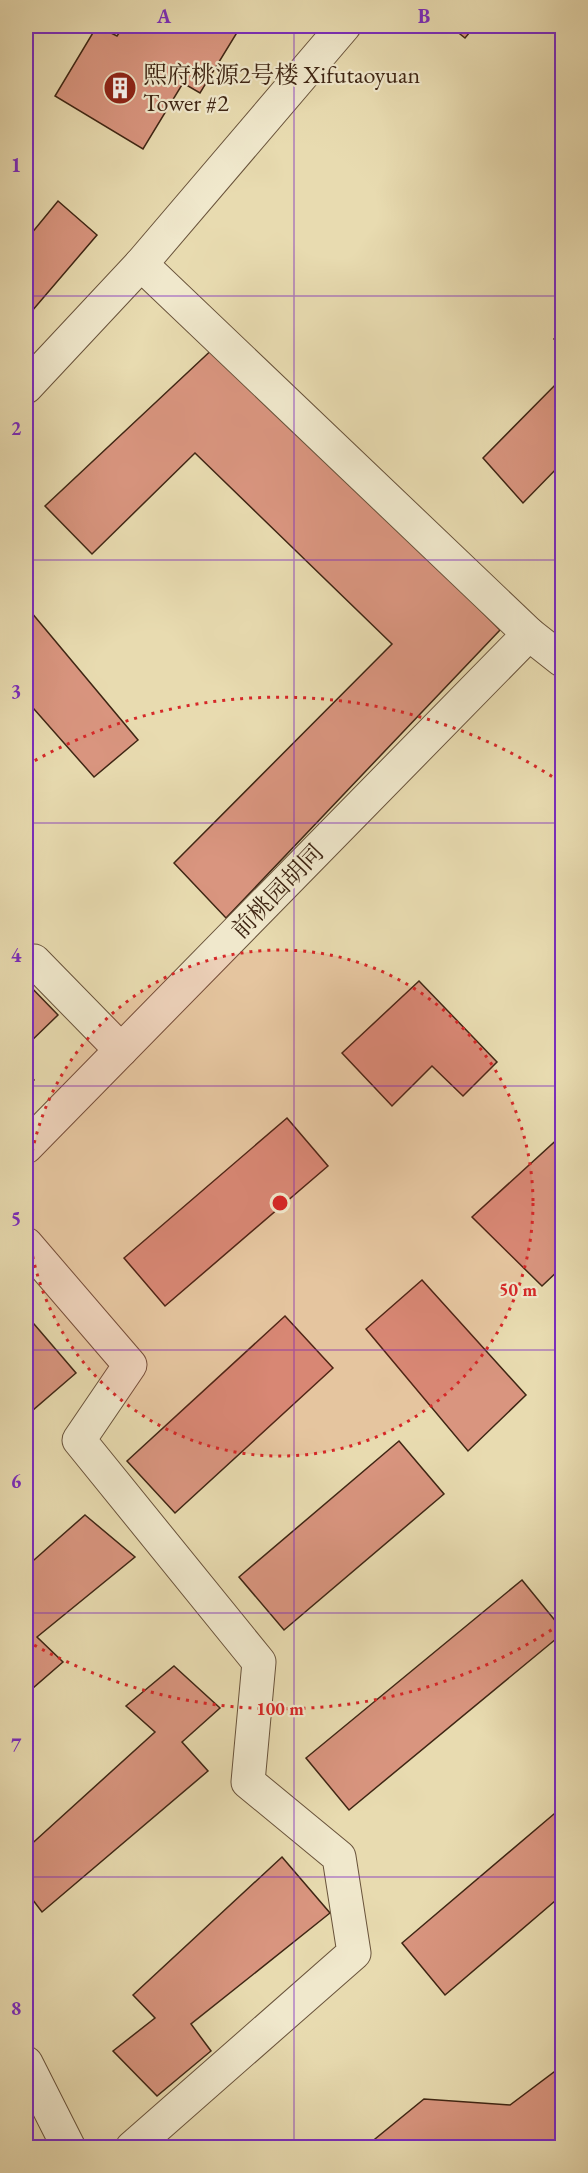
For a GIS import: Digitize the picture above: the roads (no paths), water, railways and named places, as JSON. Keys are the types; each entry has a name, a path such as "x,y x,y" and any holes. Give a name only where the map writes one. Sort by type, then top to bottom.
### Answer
{"street":[{"path":"26,387 141,264 344,26"},
{"path":"141,264 529,634 562,660"},
{"name":"前桃园胡同","path":"26,1147 529,634"},
{"path":"34,961 121,1050"},
{"path":"26,1244 130,1365 79,1440 259,1662 248,1782 339,1857 354,1953 132,2148"},
{"path":"26,2063 69,2148"}],"place":[{"name":"熙府桃源2号楼 Xifutaoyuan Tower #2","path":"120,88"}]}
